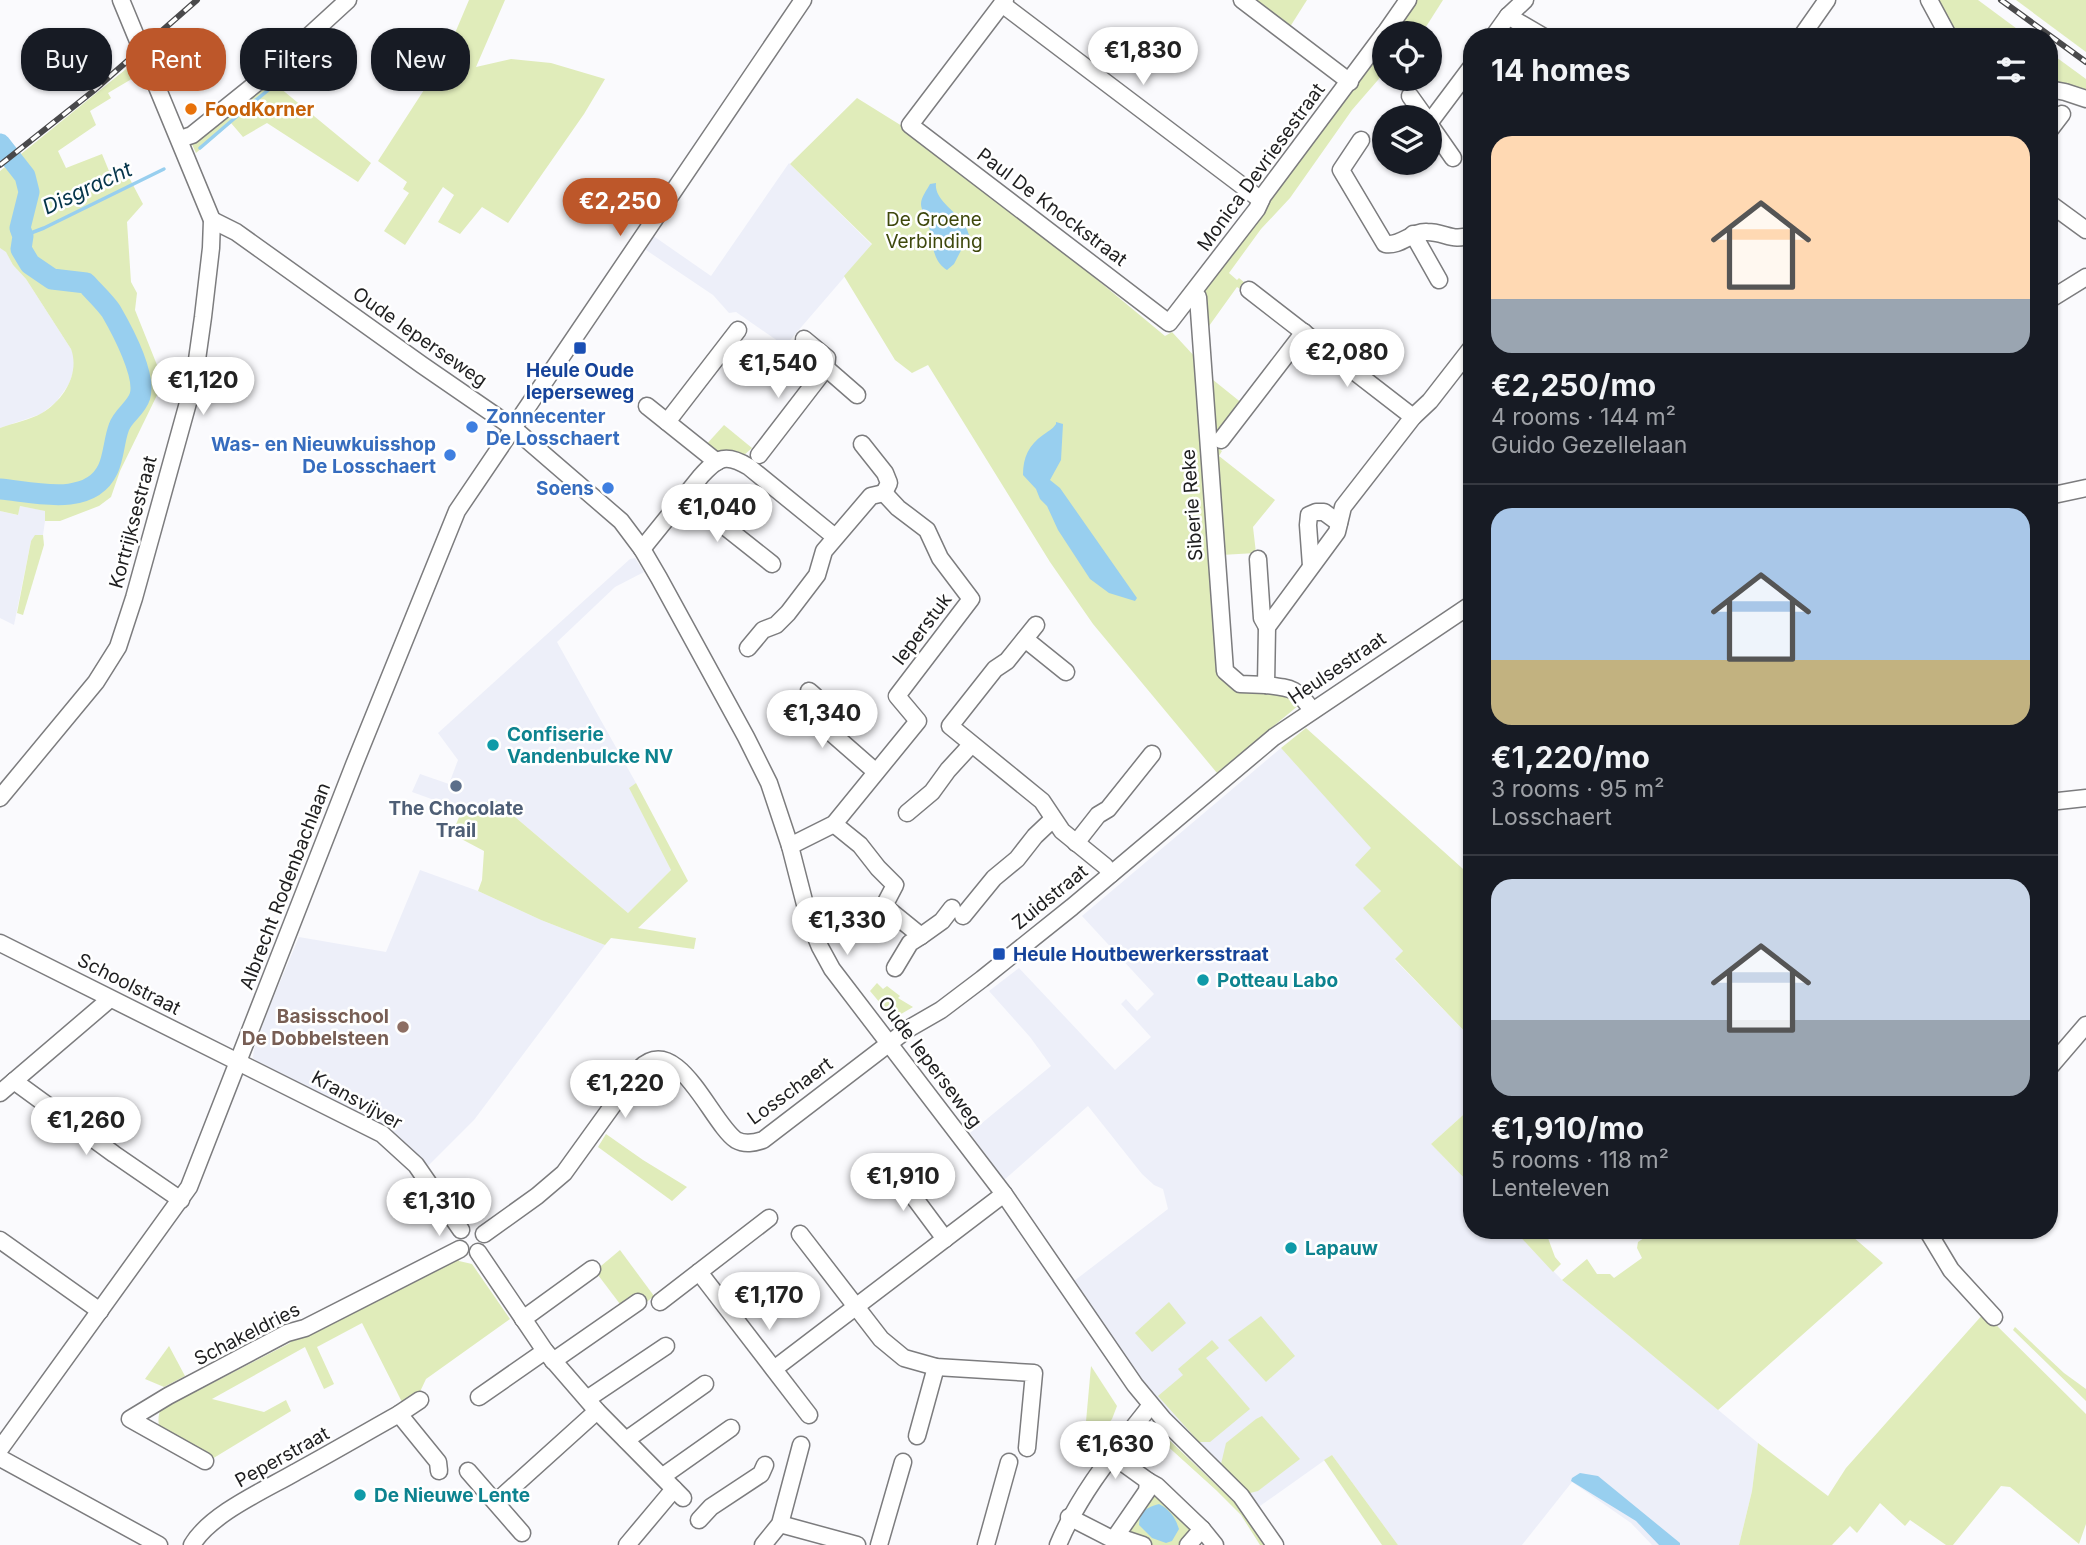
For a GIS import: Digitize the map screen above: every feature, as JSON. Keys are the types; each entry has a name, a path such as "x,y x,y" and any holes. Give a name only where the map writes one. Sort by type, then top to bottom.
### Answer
{"street":[{"name":"Kortrijksestraat","path":"0,798 96,682 118,647 194,382 212,220 121,0"},
{"path":"180,139 192,135 264,77 348,0"},
{"name":"Albrecht Rodenbachlaan","path":"0,1448 189,1187 457,511 803,0"},
{"path":"1242,0 1350,82"},
{"name":"Monica Devriesestraat","path":"1393,21 1408,0"},
{"path":"1499,28 1525,0"},
{"path":"1807,28 1827,0"},
{"path":"1928,0 1942,28"},
{"path":"1003,2 1261,200"},
{"name":"Paul De Knockstraat","path":"1003,2 910,125 1169,323"},
{"path":"1508,16 1529,28"},
{"name":"Monica Devriesestraat","path":"1169,323 1257,209 1372,50"},
{"path":"1442,107 1463,78"},
{"path":"2058,91 2086,99"},
{"path":"1410,96 1416,105"},
{"path":"2058,119 2062,114"},
{"path":"1361,140 1341,170 1385,244 1393,245 1413,234 1427,231 1463,238"},
{"path":"1442,141 1453,158"},
{"path":"2058,210 2086,230"},
{"name":"Oude Ieperseweg","path":"212,220 236,232 512,427 621,521 642,549 769,783 810,920 832,969 1004,1194 1135,1385 1164,1420 1241,1496 1275,1545"},
{"path":"1413,234 1439,280"},
{"path":"2058,294 2086,277"},
{"path":"1249,290 1413,417"},
{"name":"Siberie Reke","path":"1193,293 1198,297 1225,671 1240,684 1291,688 1304,697 1311,711"},
{"path":"667,422 738,330"},
{"path":"1222,440 1304,332"},
{"path":"754,461 826,368 827,358 804,339"},
{"path":"1267,627 1337,533 1343,507 1413,417 1430,401 1463,359"},
{"path":"826,368 857,395"},
{"path":"647,406 717,462"},
{"path":"748,648 763,630 776,625 788,613 817,575 824,551 835,537 871,496 884,493 889,483 885,473 862,444"},
{"path":"642,549 710,466 723,458 754,461 835,537"},
{"path":"2058,494 2086,488"},
{"name":"Ieperstuk","path":"790,846 834,824 918,721 897,696 971,599 940,558 927,530 898,508 884,493"},
{"path":"685,495 772,564"},
{"path":"1311,566 1309,515 1324,512 1339,523"},
{"path":"1258,559 1262,618 1267,627 1266,685"},
{"name":"Heulsestraat","path":"1231,774 1252,753 1311,711 1463,610"},
{"path":"1036,625 1007,661 995,669 950,726 1042,802 1062,831 1111,874"},
{"path":"1025,639 1066,672"},
{"path":"809,691 837,717 828,730 876,772"},
{"path":"907,813 932,792 971,745"},
{"path":"1076,842 1098,816 1108,809 1152,754"},
{"name":"Zuidstraat","path":"890,1043 908,1028 942,1010 1231,774"},
{"path":"2058,801 2086,798"},
{"path":"895,968 910,943 958,912 1017,859 1053,819"},
{"path":"834,824 860,845 895,885 884,906 921,936"},
{"name":"Schoolstraat","path":"0,943 239,1063"},
{"path":"0,1093 110,999"},
{"path":"2058,1058 2086,1025"},
{"name":"Losschaert","path":"484,1234 564,1173 639,1069 654,1059 668,1061 676,1066 736,1140 752,1143 763,1140 890,1043"},
{"name":"Kransvijver","path":"239,1063 382,1134 416,1165 461,1230"},
{"path":"14,1081 181,1200"},
{"path":"890,1165 945,1239"},
{"path":"775,1369 1004,1194"},
{"path":"660,1302 769,1218"},
{"path":"470,1226 484,1234 485,1243 478,1252 469,1254 460,1249 457,1237 461,1230 470,1226"},
{"path":"800,1234 881,1339 904,1358 936,1367 1034,1373 1027,1448"},
{"path":"1932,1239 1951,1270 1994,1317"},
{"path":"0,1240 100,1311"},
{"name":"Schakeldries","path":"205,1461 130,1419 287,1333 305,1328 460,1249"},
{"path":"478,1252 549,1356 592,1405 679,1493 627,1545"},
{"path":"523,1319 592,1269"},
{"path":"699,1272 809,1415"},
{"path":"479,1397 638,1302"},
{"path":"496,1503 592,1405 666,1346"},
{"path":"917,1436 936,1367"},
{"path":"626,1440 705,1384"},
{"name":"Peperstraat","path":"192,1545 211,1523 420,1400"},
{"path":"1058,1545 1069,1517 1089,1484 1151,1405"},
{"path":"400,1414 438,1462 439,1471"},
{"path":"663,1476 731,1428"},
{"path":"763,1545 780,1524 801,1445"},
{"path":"1112,1455 1157,1486 1215,1545"},
{"path":"0,1458 159,1545"},
{"path":"878,1545 903,1462"},
{"path":"985,1545 1009,1462"},
{"path":"699,1520 711,1507 761,1474 765,1465"},
{"path":"468,1472 522,1533"},
{"path":"1069,1517 1112,1539 1147,1491 1148,1482"},
{"path":"780,1524 857,1545"},
{"path":"1188,1545 1202,1529"},
{"path":"1116,1536 1143,1545"}],"shaded area":[{"path":"789,163 872,245 785,346 736,312 729,313 713,295 643,248 652,235 711,276"},
{"path":"0,248 6,251 13,265 26,279 75,359 69,384 56,402 41,414 0,428"},
{"path":"20,506 46,511 43,535 31,541 14,625 0,618 0,511 17,515"},
{"path":"635,558 644,572 615,587 557,642 636,783 630,789 671,870 628,913 495,800 462,810 412,792 420,774 449,784 458,760 438,733 630,559"},
{"path":"1281,748 1372,848 1381,891 1364,908 1403,951 1395,960 1463,1030 1463,1115 1431,1144 1463,1177 1463,1239 1523,1239 1562,1280 1758,1443 1752,1491 1739,1545 1652,1545 1631,1523 1572,1482 1522,1545 1398,1545 1332,1455 1260,1506 1196,1443 1138,1378 1074,1281 1168,1209 1163,1189 1142,1174 1088,1106 1004,1180 970,1133 1051,1066 1030,1037 989,991 1019,968 1115,1070 1151,1037 1121,1004 1126,999 1137,1011 1154,994 1082,916"},
{"name":"Basisschool De Dobbelsteen","path":"420,870 478,891 605,945 474,1120 425,1169 253,1058 269,1008 299,937 386,952"}],"green space":[{"path":"469,0 505,0 476,67 511,59 551,63 605,79 584,114 508,223 482,207 460,234 438,222 454,195 443,187 405,245 384,231 409,193 403,189 407,182 378,161 423,91 470,91 470,28 457,28"},
{"path":"1249,0 1307,0 1288,30"},
{"path":"1414,0 1443,0 1430,21 1399,21"},
{"path":"1936,0 1978,0 2016,28 1950,28"},
{"path":"2016,0 2086,0 2086,52 2058,31 2058,28 2054,28"},
{"path":"2058,59 2086,79 2086,90 2058,84"},
{"path":"1372,62 1372,87 1352,110 1290,198 1261,229 1229,273 1245,283 1240,289 1237,287 1204,333 1203,288"},
{"path":"126,69 126,82 112,91 112,80"},
{"path":"99,91 111,91 108,93 111,98 90,111 96,125 58,151 66,168 102,154 109,171 123,166 143,204 127,222 131,282 137,293 135,310 157,365 161,387 120,471 111,497 99,506 60,521 45,521 45,511 20,506 18,515 0,511 0,494 39,498 69,497 94,491 103,484 112,468 120,432 141,404 144,386 142,371 124,326 92,284 81,277 46,271 29,256 25,233 34,195 25,196 16,221 16,238 25,263 45,280 60,285 79,286 98,300 112,318 131,357 137,392 116,428 106,467 94,482 72,491 60,492 0,485 0,428 32,418 50,408 68,385 72,376 73,358 71,349 26,279 0,248 0,171"},
{"path":"249,91 284,91 371,163 358,182 267,123 243,137 231,123 196,153 190,140"},
{"name":"De Groene Verbinding","path":"857,98 902,126 1024,219 1165,336 1172,332 1196,358 1221,679 1231,688 1285,694 1299,705 1217,773 1093,624 1050,562 928,365 912,373 895,360 844,276 872,244 790,164"},
{"path":"1207,375 1243,404 1218,448 1222,451 1219,456 1275,500 1253,527 1256,553 1221,555"},
{"path":"724,425 752,448 743,456 717,454 705,446"},
{"path":"35,535 43,535 44,545 23,615 17,613 31,541"},
{"path":"1306,728 1463,869 1463,1030 1395,959 1403,951 1363,908 1381,891 1355,865 1371,848 1281,748"},
{"path":"636,783 688,881 638,928 696,938 694,949 611,938 605,945 478,891 482,880 484,851 452,834 462,810 495,800 628,913 671,870 629,788"},
{"path":"877,983 883,989 887,986 900,996 898,998 913,1007 892,1017 870,991"},
{"path":"1463,1115 1463,1177 1431,1144"},
{"path":"606,1134 687,1187 672,1201 598,1147"},
{"path":"1522,1239 1548,1239 1555,1257 1561,1264 1553,1272"},
{"path":"1642,1239 1855,1239 1883,1263 1718,1410 1562,1280 1587,1259 1597,1274 1610,1274 1614,1278 1642,1258 1637,1248 1638,1242"},
{"path":"620,1250 654,1296 643,1305 623,1308 595,1271"},
{"path":"457,1258 472,1264 510,1319 426,1379 418,1396 404,1406 362,1323 317,1347 334,1384 324,1389 305,1347 212,1399 264,1412 286,1400 291,1411 212,1459 159,1427 160,1411 174,1398 195,1388 197,1391 290,1343 288,1339"},
{"path":"1169,1302 1186,1323 1152,1352 1135,1333"},
{"path":"1984,1313 2086,1414 2086,1524 2079,1544 2010,1487 2001,1486 1953,1545 1946,1545 1910,1520 1905,1526 1880,1503 1857,1533 1850,1526 1832,1545 1739,1545 1752,1491 1758,1443 1828,1496 1846,1468"},
{"path":"1261,1316 1295,1356 1266,1382 1228,1340"},
{"path":"2015,1327 2064,1373 2086,1389 2086,1401 2013,1330"},
{"path":"1212,1340 1219,1348 1206,1358 1250,1409 1210,1442 1199,1442 1158,1396 1183,1375 1178,1369"},
{"path":"169,1346 185,1376 164,1387 145,1379"},
{"path":"1091,1366 1117,1406 1112,1419 1083,1455"},
{"path":"1262,1416 1300,1459 1258,1491 1250,1493 1221,1464 1226,1443"},
{"path":"1152,1429 1164,1435 1232,1500 1265,1545 1260,1545 1241,1515 1216,1490 1153,1433 1148,1433"},
{"path":"1332,1455 1398,1545 1382,1545 1324,1460"},
{"path":"1153,1487 1196,1527 1181,1545 1151,1545 1120,1534"}],"water":[{"path":"936,183 938,194 966,227 969,235 954,264 947,270 935,254 921,206 930,184"},
{"path":"1056,422 1063,424 1061,460 1050,480 1060,488 1137,598 1135,601 1109,593 1090,579 1058,530 1047,506 1023,475 1024,463 1031,447 1053,428"},
{"path":"1580,1473 1598,1476 1680,1545 1659,1545 1636,1521 1571,1481"},
{"path":"1159,1504 1172,1514 1179,1529 1172,1541 1166,1543 1152,1538 1139,1525 1140,1517 1145,1511"}],"waterway":[{"name":"Disgracht","path":"200,148 267,91"},
{"path":"0,144 25,176 29,192 20,228 23,236 21,249 30,264 52,279 86,283 105,304 116,319 132,353 141,387 138,401 119,427 110,464 100,481 88,489 60,495 0,489"},
{"name":"Disgracht","path":"23,236 164,169"}],"railway":[{"path":"0,165 92,92 197,0"},
{"path":"2001,0 2039,28"},
{"path":"2058,42 2086,62"}],"place":[{"name":"FoodKorner","path":"191,109"},
{"name":"Heule Oude Ieperseweg","path":"580,348"},
{"name":"Zonnecenter De Losschaert","path":"472,427"},
{"name":"Was- en Nieuwkuisshop De Losschaert","path":"450,455"},
{"name":"Soens","path":"608,488"},
{"name":"Confiserie Vandenbulcke NV","path":"493,745"},
{"name":"The Chocolate Trail","path":"456,786"},
{"name":"Heule Houtbewerkersstraat","path":"999,954"},
{"name":"Potteau Labo","path":"1203,980"},
{"name":"Basisschool De Dobbelsteen","path":"403,1027"},
{"name":"Lapauw","path":"1291,1248"},
{"name":"De Nieuwe Lente","path":"360,1495"}]}
